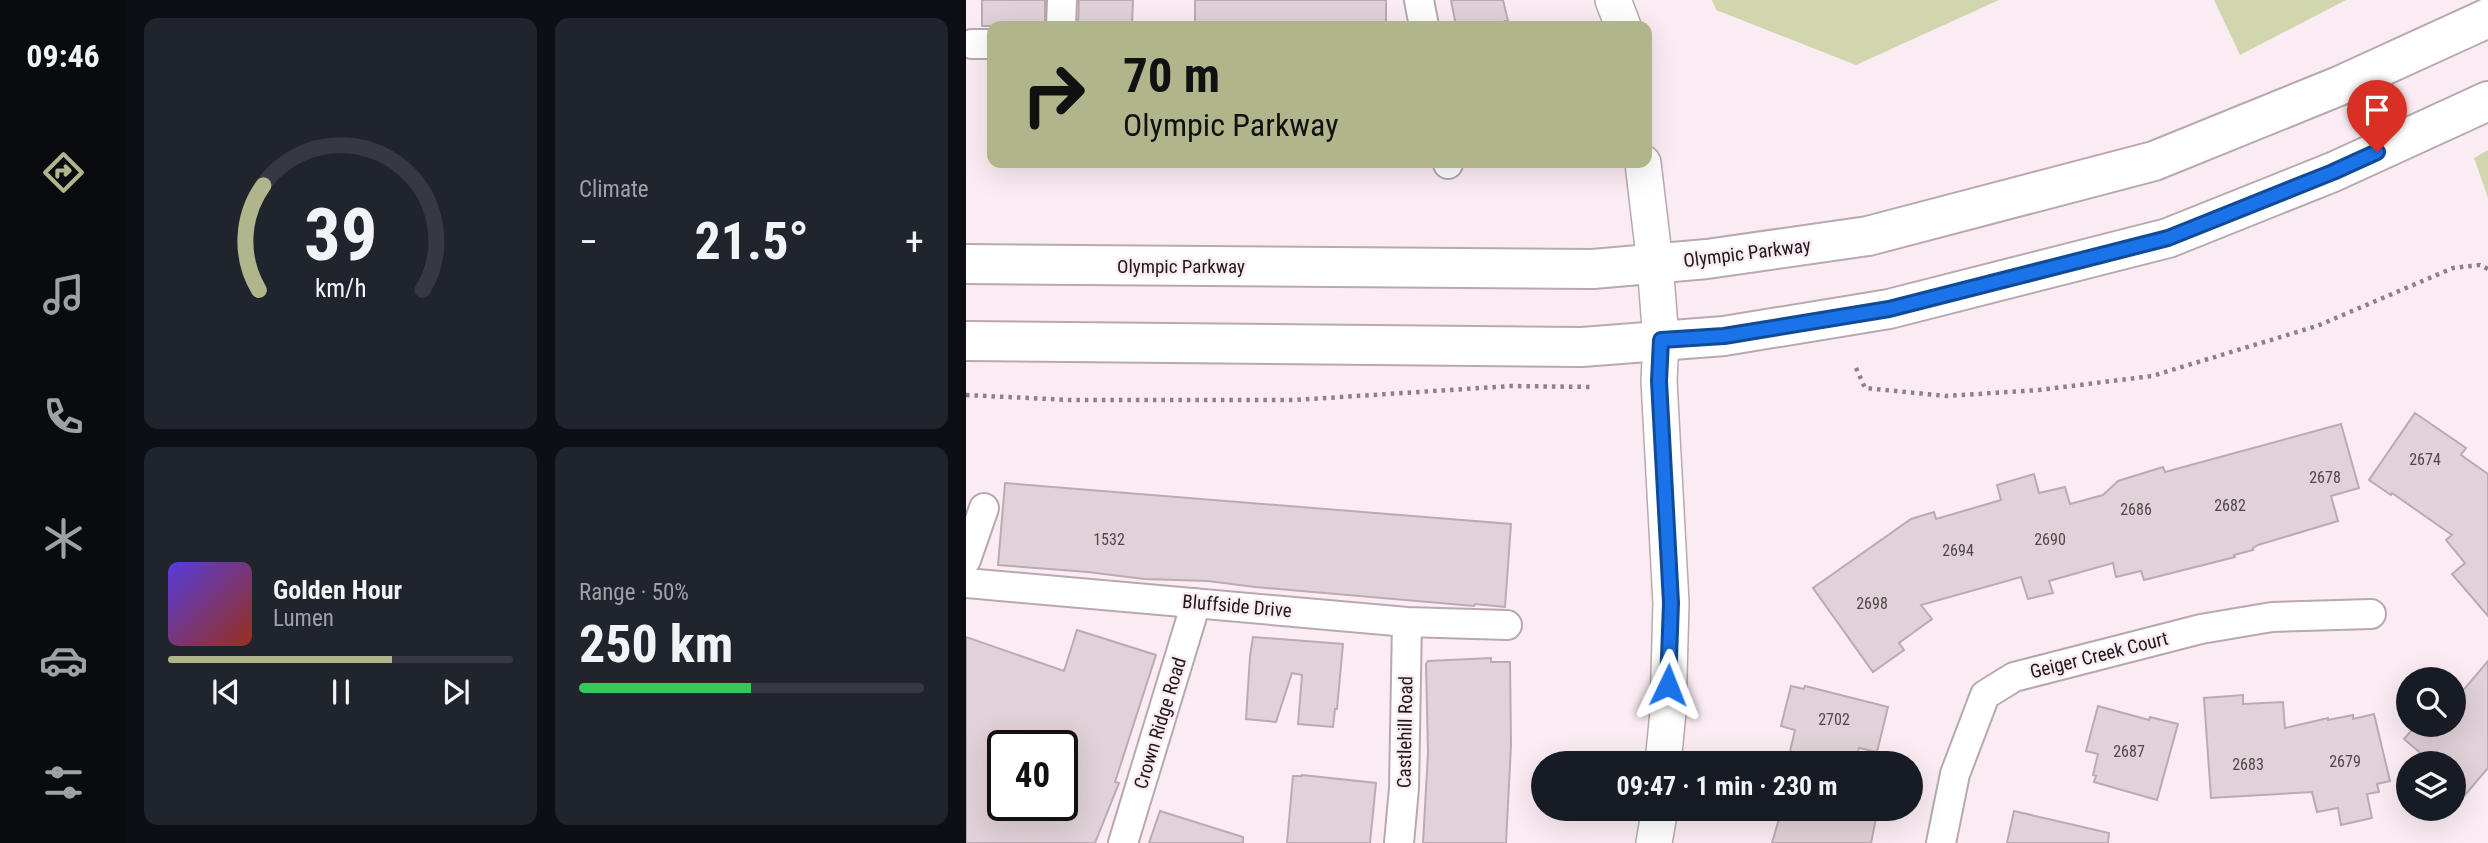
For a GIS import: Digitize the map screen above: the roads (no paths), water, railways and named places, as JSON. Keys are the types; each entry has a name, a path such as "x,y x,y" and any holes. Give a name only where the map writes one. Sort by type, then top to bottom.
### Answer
{"main road":[{"name":"Olympic Parkway","path":"966,264 1593,269 1656,264 1868,236 2154,161 2339,86 2488,18"},
{"path":"966,341 1582,346 1724,336 1889,309 2168,238 2333,172 2488,101"}],"street":[{"path":"1062,0 1062,21"},
{"path":"1419,0 1423,21"},
{"path":"1613,0 1621,21"},
{"path":"1644,168 1656,264 1661,340 1659,381 1671,603 1665,751"},
{"path":"966,560 984,508"},
{"name":"Bluffside Drive","path":"966,583 1407,622 1507,625"},
{"name":"Crown Ridge Road","path":"1123,843 1196,603"},
{"name":"Geiger Creek Court","path":"1941,843 1955,774 1985,695 2014,677 2201,629 2272,617 2371,614"},
{"name":"Castlehill Road","path":"1399,843 1404,788 1407,622"},
{"path":"1654,843 1658,821"}]}
